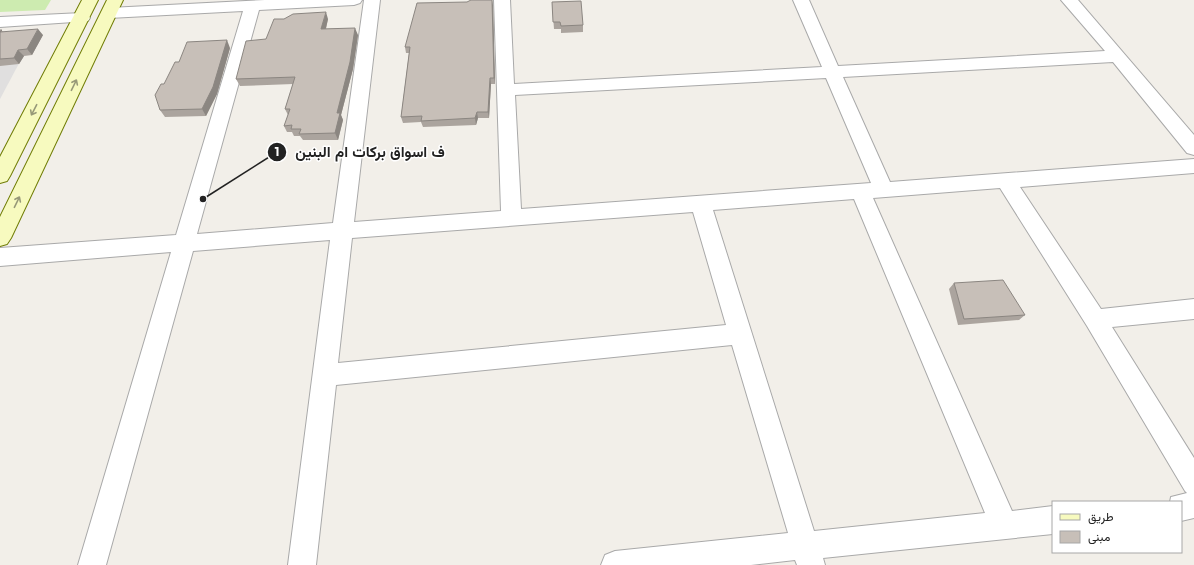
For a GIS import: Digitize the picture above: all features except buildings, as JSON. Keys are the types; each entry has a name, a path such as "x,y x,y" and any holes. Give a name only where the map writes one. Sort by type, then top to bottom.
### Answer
{"street":[{"path":"0,176 90,0"},
{"path":"0,238 112,7 252,6 354,0"},
{"path":"302,565 326,375 342,231 372,0"},
{"path":"502,0 511,218"},
{"path":"800,0 884,190"},
{"path":"1069,0 1118,56 1194,148"},
{"path":"92,565 252,6"},
{"path":"0,22 82,18"},
{"path":"505,90 1118,56"},
{"path":"0,257 1194,166"},
{"path":"1005,180 1095,319 1194,482"},
{"path":"860,191 1004,525"},
{"path":"701,204 809,555"},
{"path":"1095,319 1194,309"},
{"path":"326,375 740,334"},
{"path":"1182,507 1194,505"},
{"path":"615,565 809,555 1004,525 1052,520"}],"shaded area":[{"path":"32,39 0,99 0,41"}],"green space":[{"path":"0,0 51,0 45,10 0,12"}],"place":[{"name":"ف اسواق بركات ام البنين","path":"203,199"}]}
